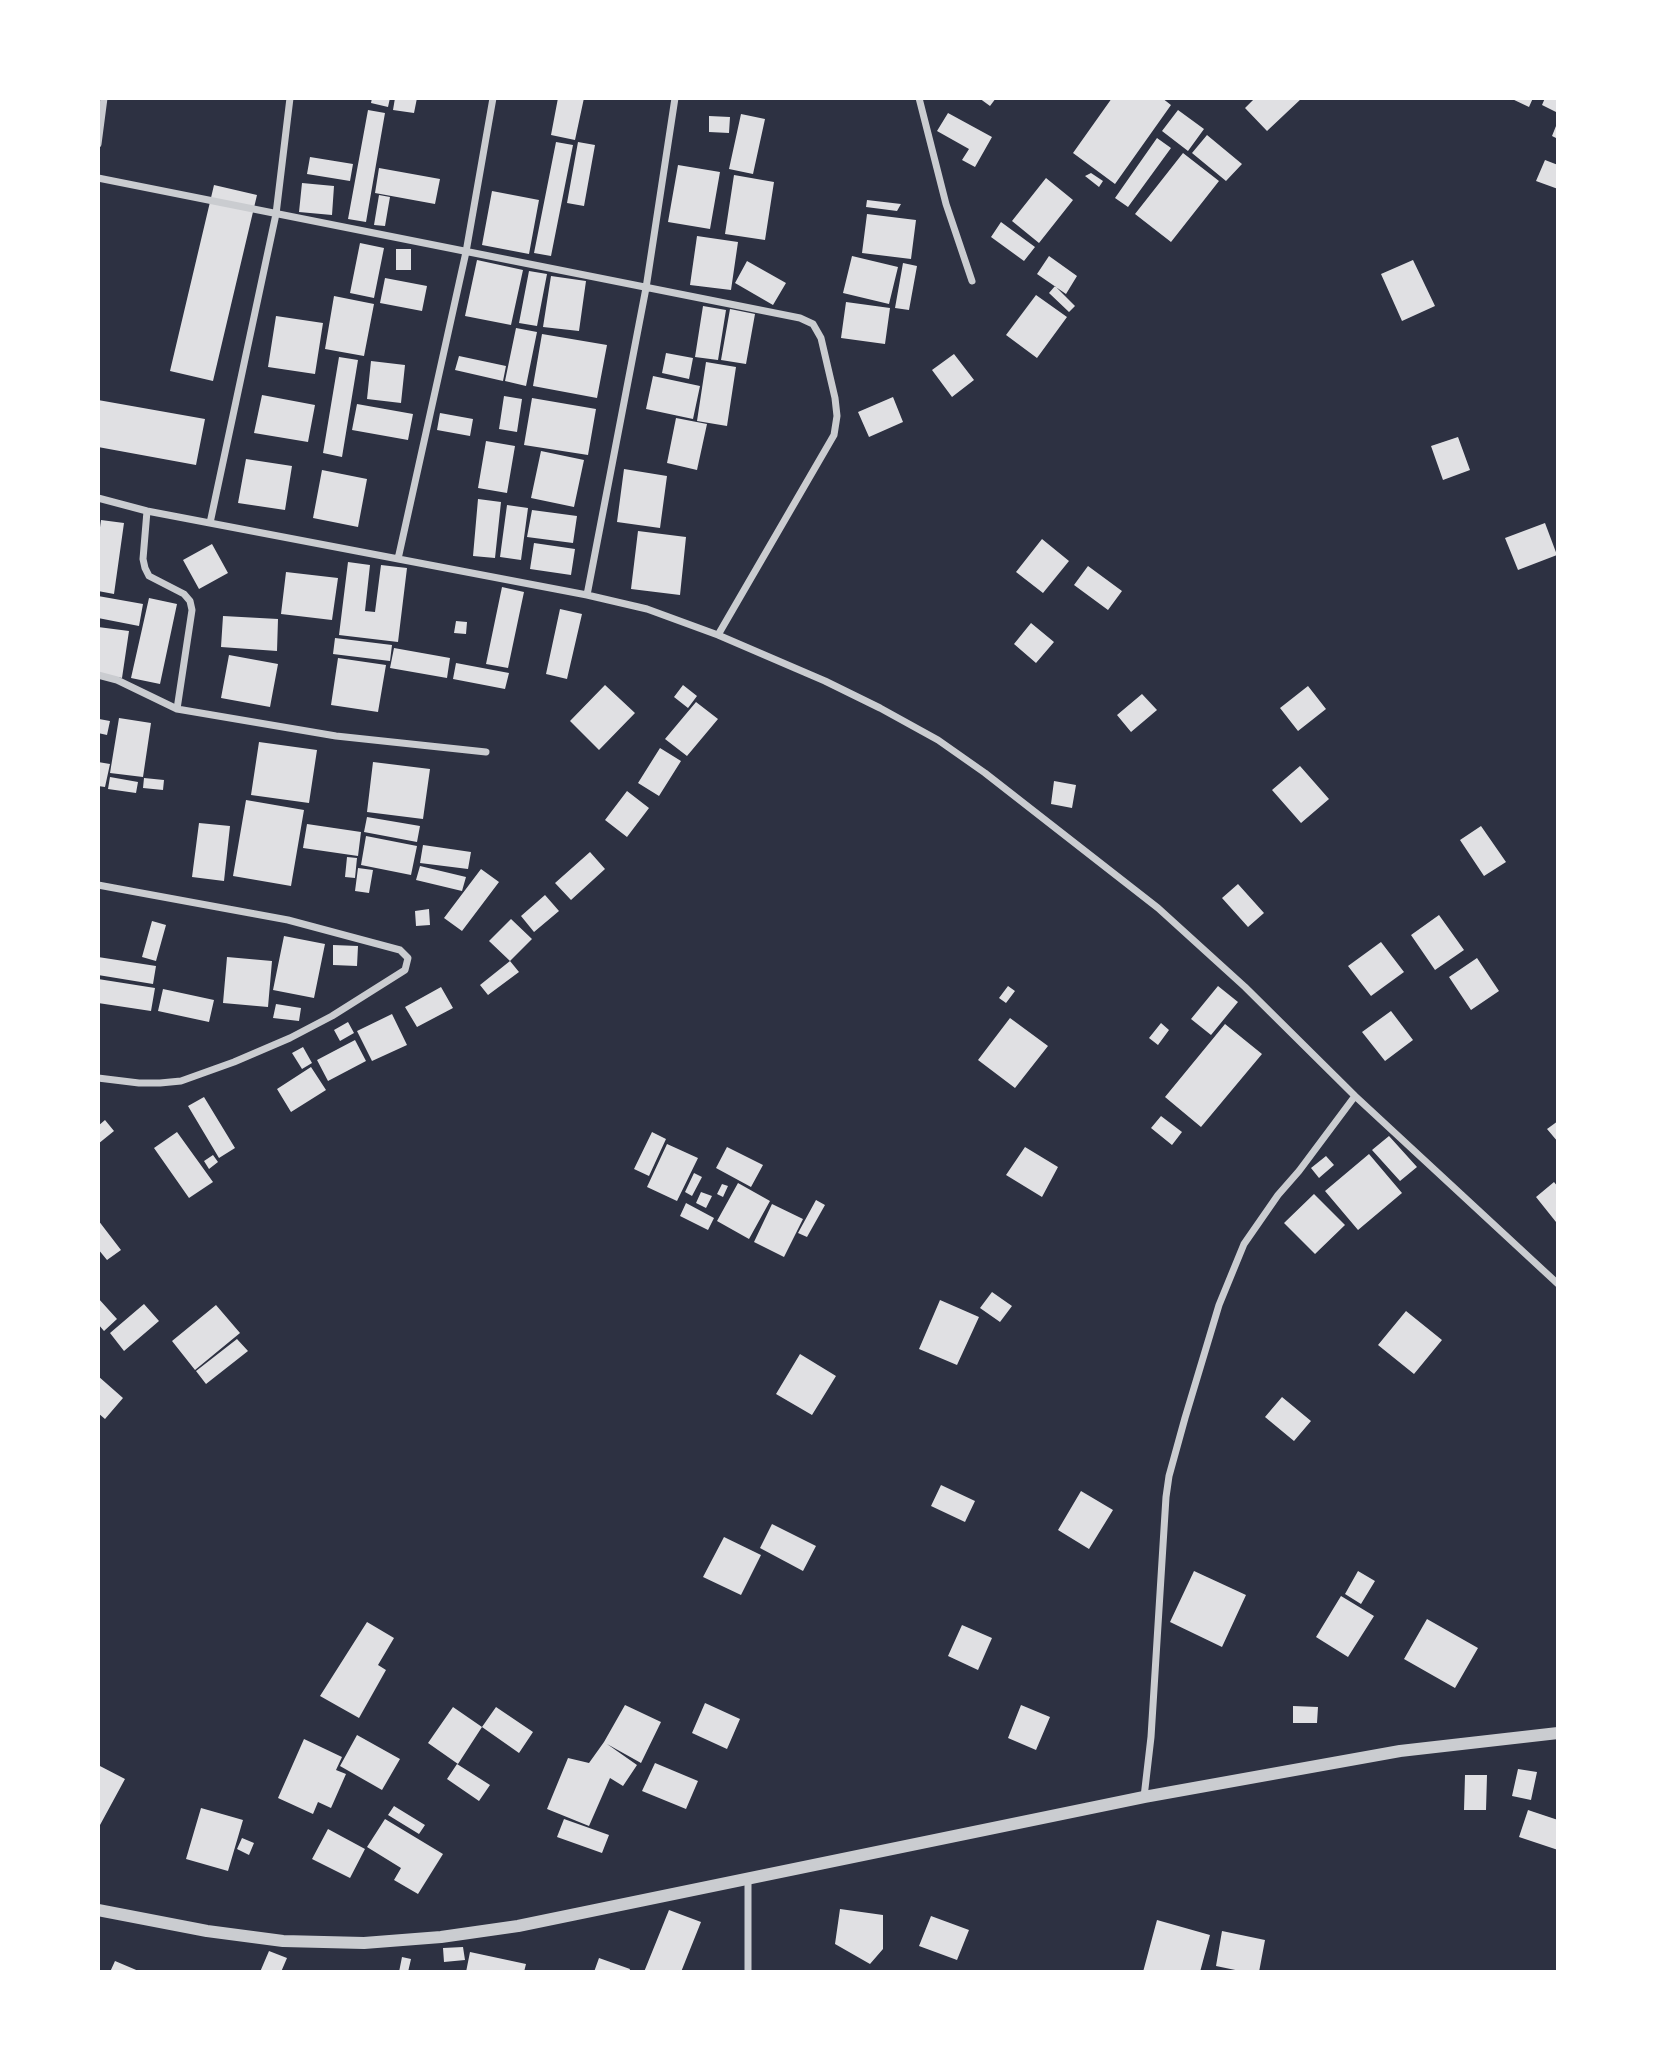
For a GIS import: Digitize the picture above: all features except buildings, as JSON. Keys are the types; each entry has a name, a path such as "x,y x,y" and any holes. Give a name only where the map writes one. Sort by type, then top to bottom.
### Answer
{"street":[{"path":"98,144 104,98"},
{"path":"210,523 276,214 290,98"},
{"path":"398,559 466,252 493,98"},
{"path":"587,594 646,288 675,98"},
{"path":"919,98 946,204 972,281"},
{"path":"98,178 800,318 813,324 821,338 835,398 838,416 834,436 718,635"},
{"path":"98,498 147,511 587,594 647,609 718,635 880,708 938,740 985,773 1158,908 1558,1284"},
{"path":"147,511 143,559 145,568 149,576 184,594 190,601 192,610 177,709"},
{"path":"98,676 117,680 177,709 336,736 486,752"},
{"path":"98,885 288,920 400,950 408,958 405,970 332,1016 234,1062 203,1074 170,1082 139,1083 98,1078"},
{"path":"1144,1797 1151,1737 1166,1497 1188,1408 1220,1305 1244,1244 1278,1195 1355,1096"},
{"path":"98,1910 207,1931 283,1941 364,1943 441,1937 518,1926 1144,1797 1400,1751 1558,1733"},
{"path":"748,1879 748,1972"}]}
